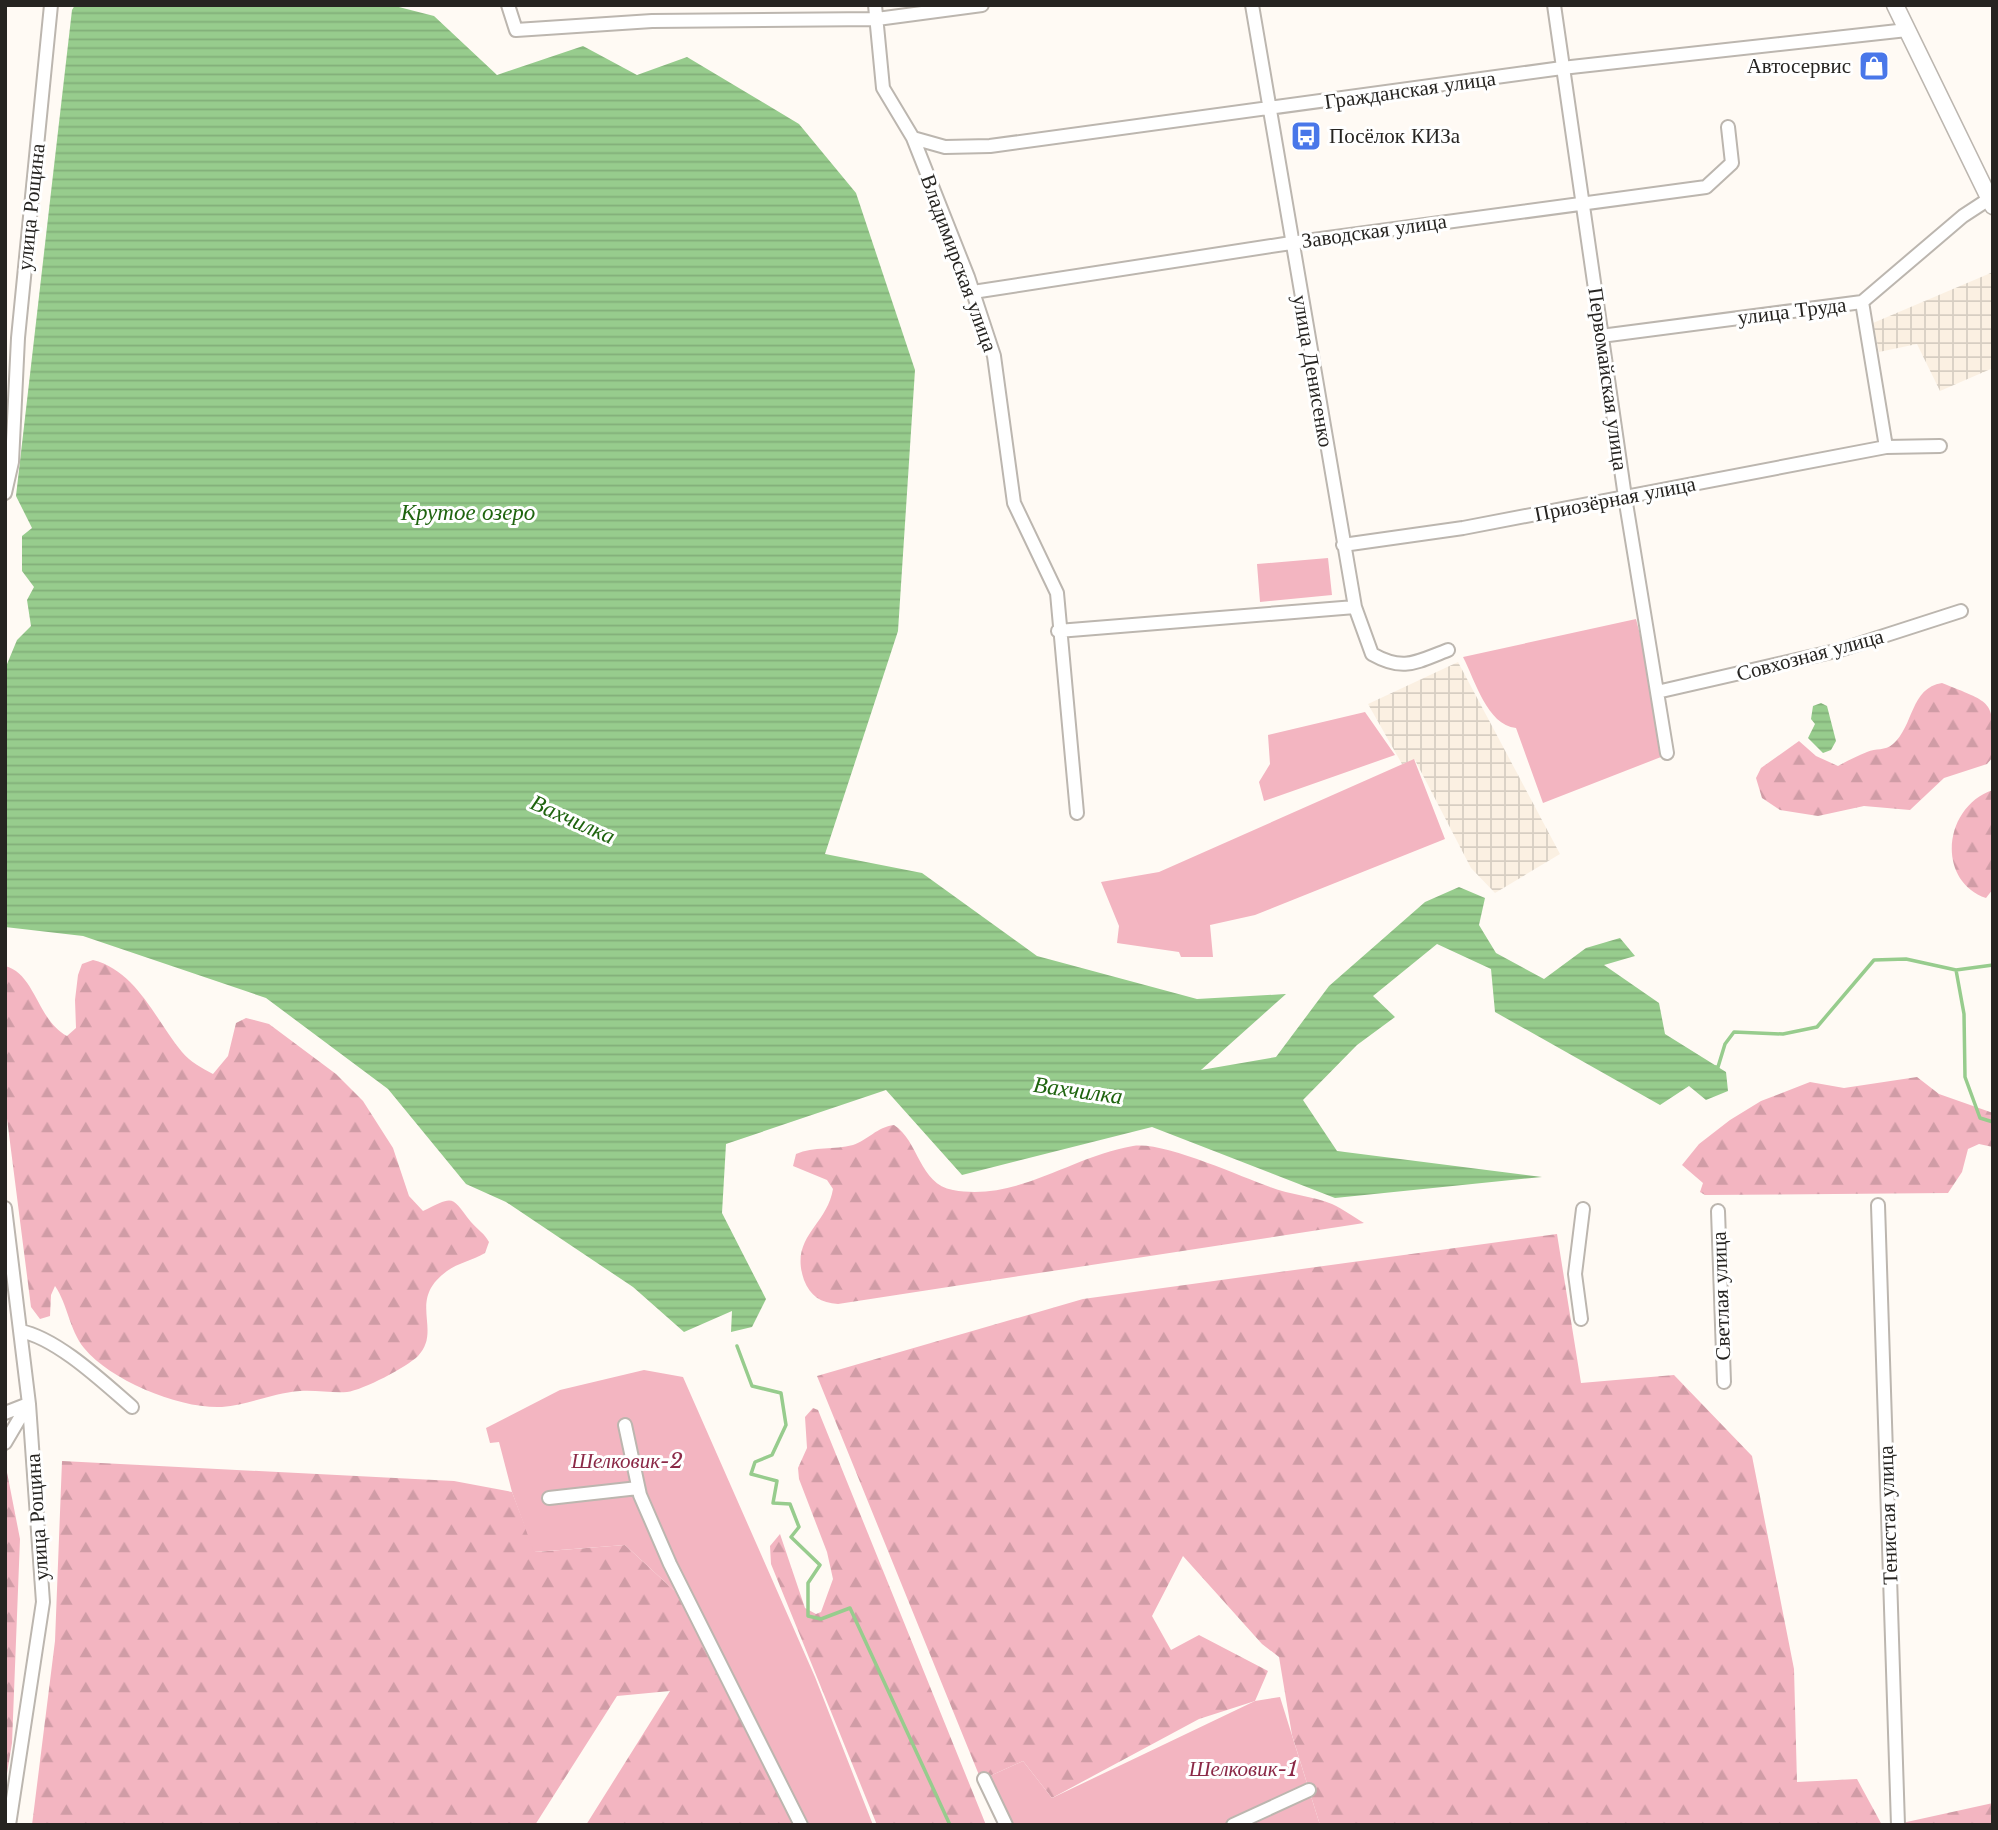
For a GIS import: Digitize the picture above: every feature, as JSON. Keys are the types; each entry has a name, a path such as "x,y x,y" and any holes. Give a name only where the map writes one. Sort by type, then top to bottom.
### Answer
{"main road":[{"path":"1895,5 1991,202"}],"street":[{"name":"улица Рощина","path":"5,493 12,461 18,338 51,5"},
{"path":"508,5 516,30 652,21 877,19 982,5"},
{"name":"Владимирская улица","path":"875,5 884,88 914,138 973,292 994,356 1014,503 1057,593 1058,631 1077,813"},
{"name":"улица Денисенко","path":"1252,5 1272,109 1291,243 1355,607 1372,654 1392,665 1418,662 1448,650"},
{"name":"Первомайская улица","path":"1554,5 1625,497 1667,753"},
{"name":"Гражданская улица","path":"914,138 946,147 990,146 1562,68 1907,30"},
{"name":"Заводская улица","path":"973,292 1291,243 1706,187 1732,163 1728,127"},
{"name":"улица Труда","path":"1601,336 1862,302 1963,216 1991,202"},
{"path":"1862,302 1886,447"},
{"name":"Приозёрная улица","path":"1343,545 1463,528 1886,447 1940,446"},
{"path":"1058,631 1355,607"},
{"name":"Совхозная улица","path":"1657,692 1840,650 1961,611"},
{"name":"Тенистая улица","path":"1878,1205 1898,1825"},
{"name":"улица Рощина","path":"5,1208 9,1271 29,1404 43,1602 9,1825"},
{"path":"1581,1319 1575,1274 1583,1209"},
{"name":"Светлая улица","path":"1718,1211 1724,1381"},
{"path":"20,1331 36,1334 79,1362 132,1407"},
{"path":"5,1405 29,1404"},
{"path":"5,1413 29,1404"},
{"path":"5,1443 29,1404"},
{"path":"625,1425 638,1488 670,1564 801,1825"},
{"path":"549,1498 638,1488"},
{"path":"984,1779 1006,1825"},
{"path":"1233,1825 1309,1790"}],"shaded area":[{"path":"1993,272 1993,368 1940,391 1917,344 1879,352 1873,323"},
{"path":"1458,662 1560,854 1495,893 1471,868 1415,760 1402,764 1368,704"}],"green space":[{"path":"1328,558 1332,595 1260,602 1257,564"},
{"path":"1636,619 1653,686 1661,757 1543,803 1516,728 1497,719 1490,710 1463,657"},
{"path":"1942,683 1973,696 1988,706 1993,724 1993,757 1987,764 1944,778 1910,810 1864,806 1818,816 1780,810 1762,798 1756,778 1761,768 1799,741 1816,756 1838,766 1867,752 1887,748 1900,736 1924,692"},
{"path":"1365,712 1395,755 1264,801 1259,782 1270,764 1268,735"},
{"path":"1414,759 1445,839 1255,915 1210,925 1213,957 1181,957 1179,952 1117,943 1119,926 1101,882 1159,872"},
{"path":"1993,790 1993,889 1986,898 1970,889 1959,876 1953,860 1952,843 1956,826 1964,811 1977,798"},
{"path":"93,960 108,966 134,986 185,1056 213,1074 228,1056 236,1023 246,1018 269,1024 336,1074 363,1101 393,1148 409,1196 423,1211 441,1202 452,1201 485,1236 489,1242 485,1253 451,1268 435,1282 426,1304 425,1346 412,1361 374,1383 347,1392 300,1391 232,1406 205,1406 147,1391 128,1382 96,1360 79,1341 55,1286 51,1295 50,1316 40,1319 31,1307 5,1103 5,966 15,970 23,978 49,1019 67,1036 76,1028 78,975 82,964"},
{"path":"1917,1077 1939,1094 1993,1113 1993,1147 1979,1144 1968,1149 1962,1172 1948,1193 1705,1195 1700,1192 1703,1183 1682,1165 1699,1144 1730,1120 1761,1101 1810,1082 1844,1088"},
{"path":"894,1125 909,1141 933,1180 953,1190 1000,1190 1110,1151 1146,1146 1181,1154 1278,1190 1324,1201 1364,1223 838,1304 821,1300 809,1290 804,1280 801,1253 824,1213 833,1189 827,1180 793,1166 796,1154 853,1145 883,1128"},
{"path":"1557,1234 1581,1383 1674,1375 1752,1456 1794,1669 1797,1782 1857,1779 1882,1825 1320,1825 1292,1735 1279,1657 1262,1644 1183,1556 1152,1616 1171,1650 1199,1635 1268,1671 1255,1701 1199,1719 1052,1798 1023,1761 981,1780 817,1376 1083,1299"},
{"name":"Шелковик-2","path":"644,1370 683,1377 815,1677 873,1825 794,1825 677,1593 625,1545 534,1552 512,1492 499,1442 490,1443 486,1428 560,1390"},
{"path":"813,1408 818,1410 986,1825 877,1825 771,1564 770,1546 780,1534 805,1608 816,1614 821,1612 833,1579 827,1552 799,1479 798,1468 807,1448 805,1417"},
{"path":"62,1461 454,1481 512,1492 535,1552 625,1545 677,1593 794,1825 586,1825 670,1691 617,1696 535,1825 32,1825 55,1641"},
{"path":"5,1462 20,1539 12,1743 5,1786"},
{"name":"Шелковик-1","path":"1280,1697 1320,1825 998,1825 981,1780 1023,1761 1052,1798 1255,1701"},
{"path":"1993,1803 1993,1825 1893,1825"}],"water":[{"name":"Крутое озеро","path":"75,5 391,5 434,16 497,75 583,46 637,75 687,57 799,124 856,193 915,370 898,631 825,854 922,873 1037,956 1197,999 1286,994 1201,1070 1276,1057 1329,986 1425,902 1459,887 1485,898 1479,925 1496,953 1544,979 1586,948 1620,938 1635,956 1604,965 1659,1003 1665,1034 1726,1072 1728,1091 1706,1100 1689,1086 1660,1105 1495,1012 1491,969 1437,944 1373,996 1395,1017 1357,1045 1303,1100 1337,1151 1542,1177 1335,1198 1152,1127 962,1175 886,1090 726,1144 722,1213 766,1299 752,1327 731,1332 732,1311 684,1332 633,1287 506,1202 466,1184 388,1089 266,998 83,936 5,927 5,669 17,640 31,626 27,600 34,587 22,571 22,536 32,528 16,496 72,10"},
{"path":"1821,703 1827,706 1836,741 1831,750 1823,753 1808,738 1815,724 1811,719 1813,706"}],"waterway":[{"name":"Вахчилка","path":"1715,1067 1718,1067 1725,1044 1734,1032 1783,1034 1817,1027 1874,960 1906,959 1956,970 1993,965"},
{"path":"1956,970 1964,1014 1965,1077 1980,1118 1993,1122"},
{"path":"737,1346 752,1386 781,1393 786,1425 772,1455 755,1462 751,1474 777,1481 773,1503 790,1504 799,1527 791,1537 820,1565 808,1583 808,1616 821,1619 850,1608 950,1825"}],"place":[{"name":"Автосервис","path":"1874,66"},
{"name":"Посёлок КИЗа","path":"1306,136"}]}
